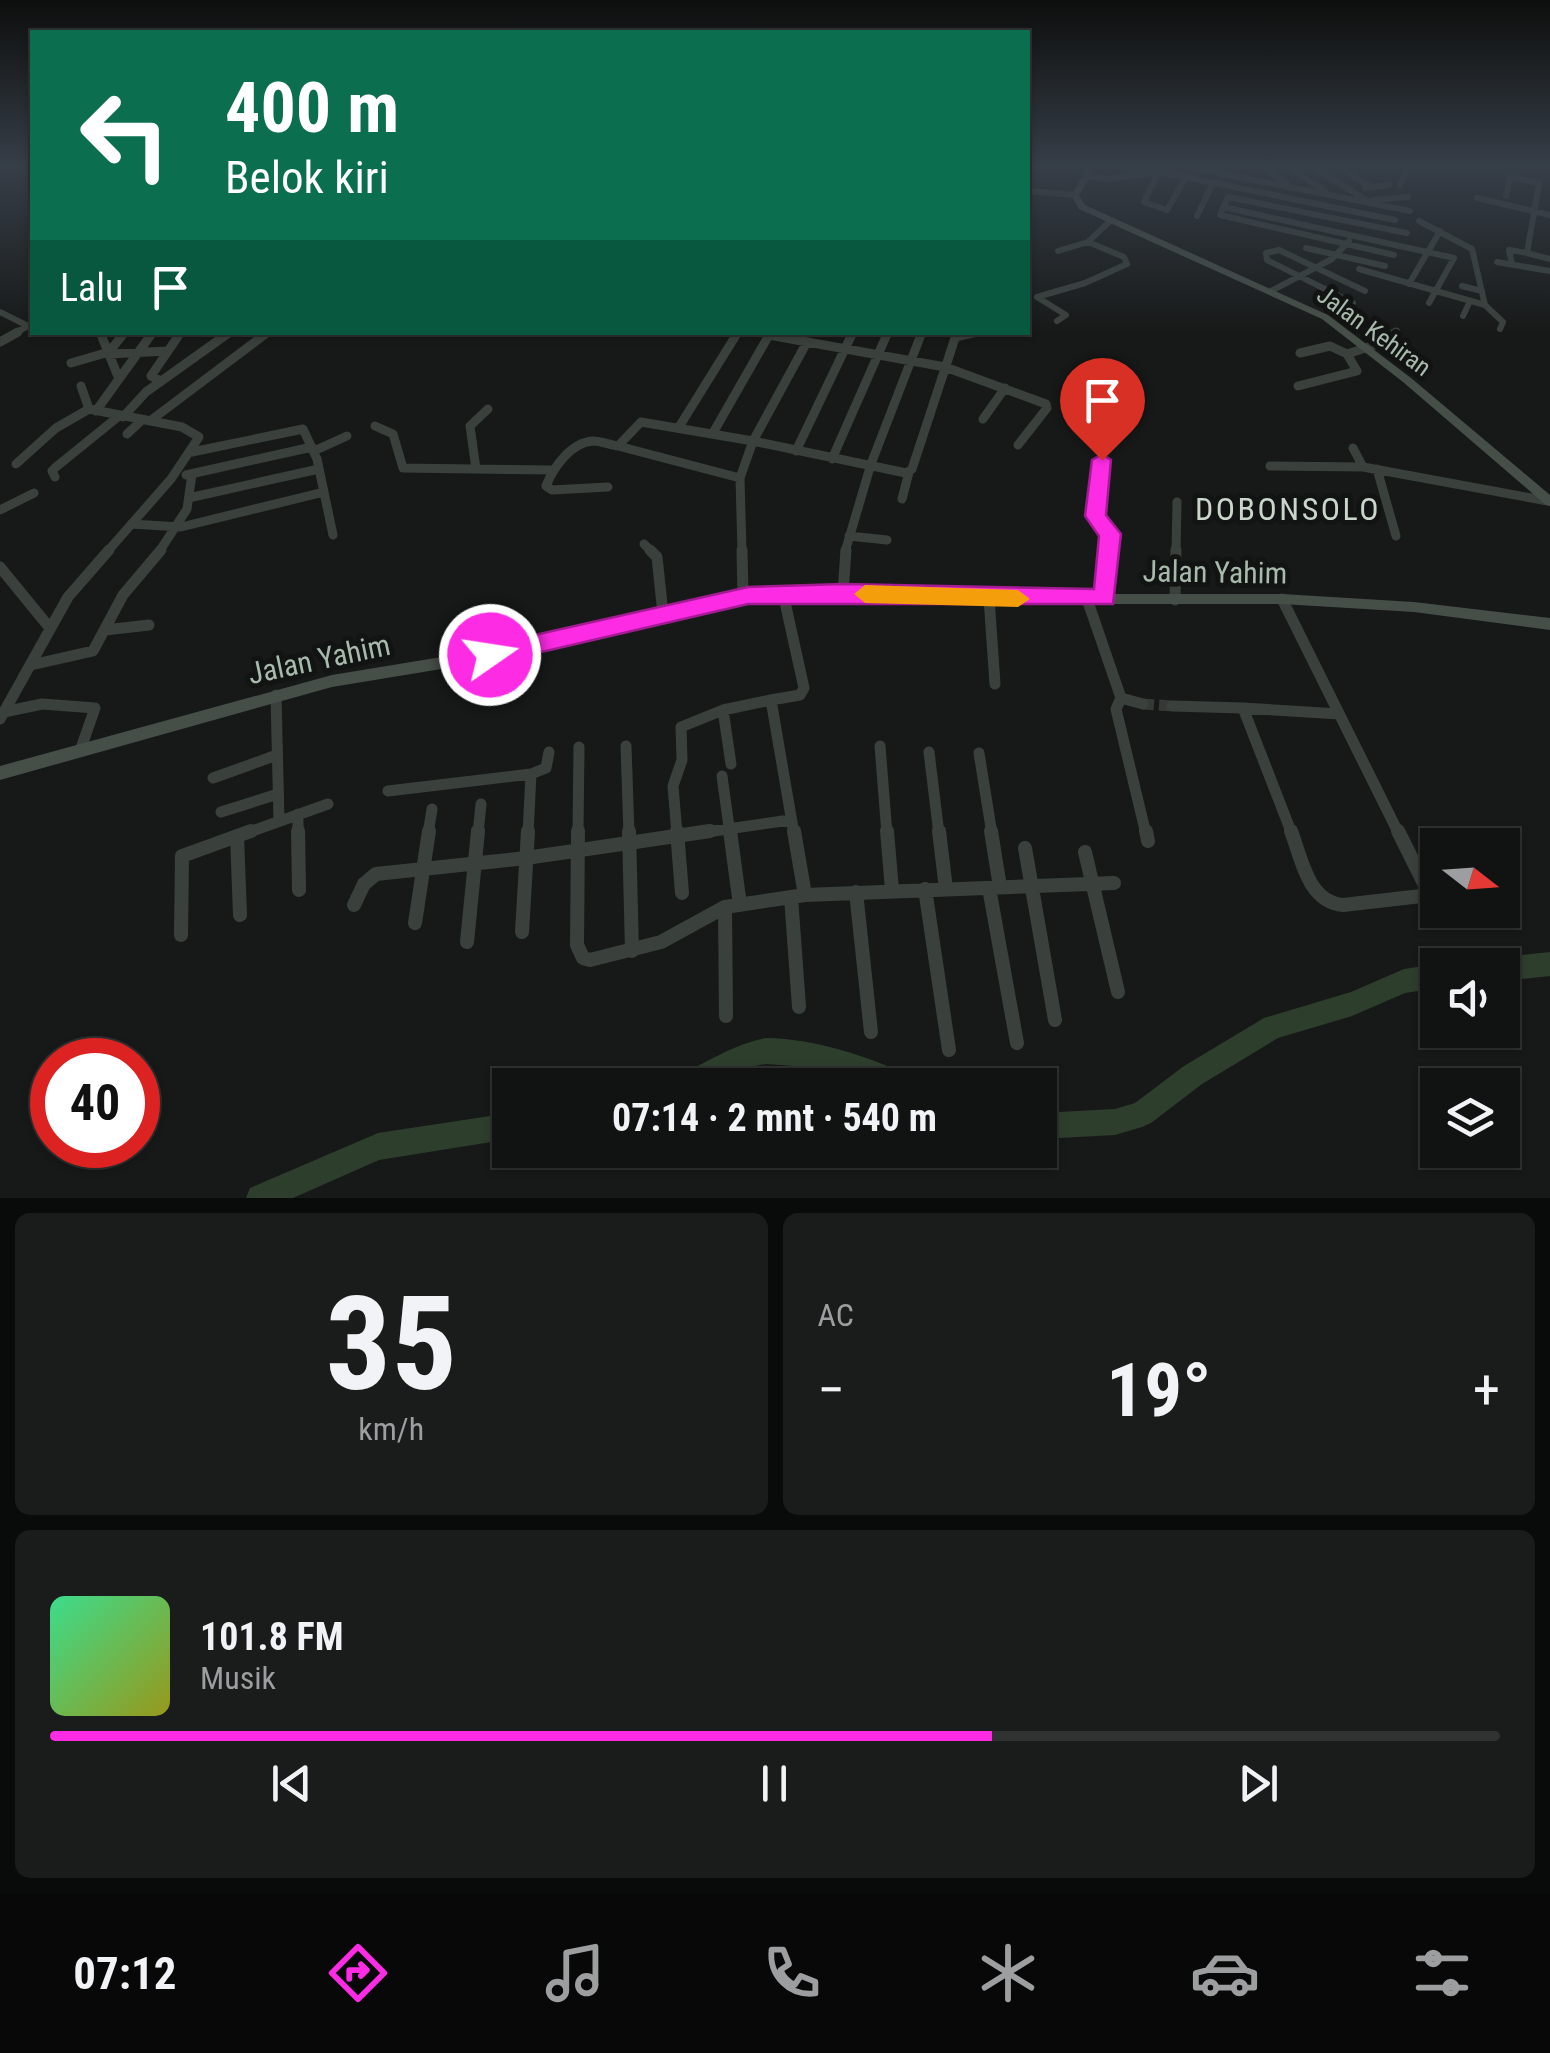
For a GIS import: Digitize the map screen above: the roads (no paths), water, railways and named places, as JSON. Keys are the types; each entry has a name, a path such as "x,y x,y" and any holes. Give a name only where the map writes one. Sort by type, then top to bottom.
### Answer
{"street":[{"path":"1058,252 1088,242 1110,221"},
{"name":"Jalan Kehiran","path":"1110,221 1325,318 1367,348 1549,501"},
{"path":"1235,221 1394,255"},
{"path":"1290,221 1455,259 1429,303"},
{"path":"1345,221 1408,233"},
{"path":"1384,270 1420,221"},
{"path":"1425,221 1474,251 1486,306"},
{"path":"1527,253 1532,221"},
{"path":"1271,291 1338,256 1360,224"},
{"path":"1393,293 1440,231"},
{"path":"1056,321 1066,315 1037,297 1085,283 1127,264 1124,257 1088,242"},
{"path":"1306,248 1486,306 1503,322 1500,329"},
{"path":"1353,304 1267,260 1266,254 1279,250 1364,291"},
{"path":"1512,264 1509,250 1550,260"},
{"path":"1497,262 1550,271"},
{"path":"1359,268 1384,270"},
{"path":"1462,286 1482,292"},
{"path":"1463,316 1470,301"},
{"path":"0,312 30,325"},
{"path":"0,342 30,325"},
{"path":"1347,354 1396,332"},
{"path":"101,335 119,379"},
{"path":"108,353 123,335"},
{"path":"16,464 56,428 93,410 151,335"},
{"path":"161,381 151,376 179,335"},
{"path":"203,351 212,335"},
{"path":"55,477 52,472 56,467 161,381 226,335"},
{"path":"127,434 264,335"},
{"path":"678,427 736,335"},
{"path":"713,434 769,335"},
{"path":"775,335 945,367 1047,406 1018,446"},
{"path":"796,450 852,335"},
{"path":"832,459 887,335"},
{"path":"843,593 842,571 849,536 870,467 921,335"},
{"path":"902,498 956,335"},
{"path":"743,596 740,478 753,442 807,342"},
{"path":"1298,386 1357,370 1347,354 1330,346 1300,353"},
{"path":"71,363 108,353 168,351"},
{"path":"81,386 93,410"},
{"path":"983,419 1005,388"},
{"path":"476,469 470,426 488,409"},
{"path":"2,716 49,628 87,570 171,479 192,452 198,434 93,410"},
{"path":"618,446 641,422 909,472"},
{"path":"374,426 385,427 394,434 403,468 552,470 586,443 618,446 740,478"},
{"path":"192,452 300,428 313,449 333,535"},
{"path":"171,479 313,449 347,436"},
{"path":"1354,448 1363,467"},
{"path":"1102,460 1095,516 1110,534 1105,598"},
{"path":"1270,466 1363,467 1549,501"},
{"path":"193,497 319,469"},
{"path":"1377,469 1396,536"},
{"path":"552,470 548,489 608,487"},
{"path":"31,665 88,654 128,588 181,527 193,497 192,474"},
{"path":"131,524 181,527 324,492"},
{"path":"0,510 34,494"},
{"path":"1175,600 1177,502"},
{"path":"849,536 886,540"},
{"path":"644,544 659,563 663,614"},
{"path":"0,567 5,580 49,628"},
{"path":"682,894 673,779 682,760 680,730 684,723 724,710 800,696 804,688 783,593"},
{"name":"Jalan Yahim","path":"0,773 276,695 365,675 490,655 743,596 843,593 988,598 1282,599 1414,607 1550,624"},
{"path":"988,598 995,684"},
{"path":"1086,599 1121,698 1116,709 1148,841"},
{"path":"1243,708 1315,893 1331,904 1342,905 1430,895 1282,599"},
{"path":"105,630 149,626"},
{"path":"276,695 279,821"},
{"path":"1121,698 1143,704"},
{"path":"772,700 798,896 800,1007"},
{"path":"2,716 42,704 96,708 80,751"},
{"path":"1172,706 1339,714"},
{"path":"724,710 732,764"},
{"path":"626,746 632,951"},
{"path":"880,746 892,890"},
{"path":"579,748 580,953 590,960 661,942 733,906 798,896 1114,883"},
{"path":"388,791 531,774 546,768 550,752"},
{"path":"929,752 946,889"},
{"path":"979,752 1017,1043"},
{"path":"213,778 277,755"},
{"path":"522,932 531,774"},
{"path":"722,776 733,906 726,1016"},
{"path":"221,812 278,794"},
{"path":"182,935 182,856 328,804"},
{"path":"467,942 481,804"},
{"path":"415,923 432,809"},
{"path":"298,814 299,890"},
{"path":"354,905 370,878 790,820"},
{"path":"236,836 240,915"},
{"path":"1024,848 1056,1020"},
{"path":"1085,852 1118,992"},
{"path":"925,889 949,1050"},
{"path":"856,892 872,1032"}],"waterway":[{"path":"1520,967 1550,964"},
{"path":"1057,1125 1115,1122 1142,1114 1193,1075 1273,1027 1420,979"},
{"path":"719,1068 766,1051 806,1054 860,1068"},
{"path":"260,1198 378,1147 492,1129"}],"tunnel":[{"path":"1143,704 1172,706"}],"district":[{"name":"DOBONSOLO","path":"1288,509"}]}
